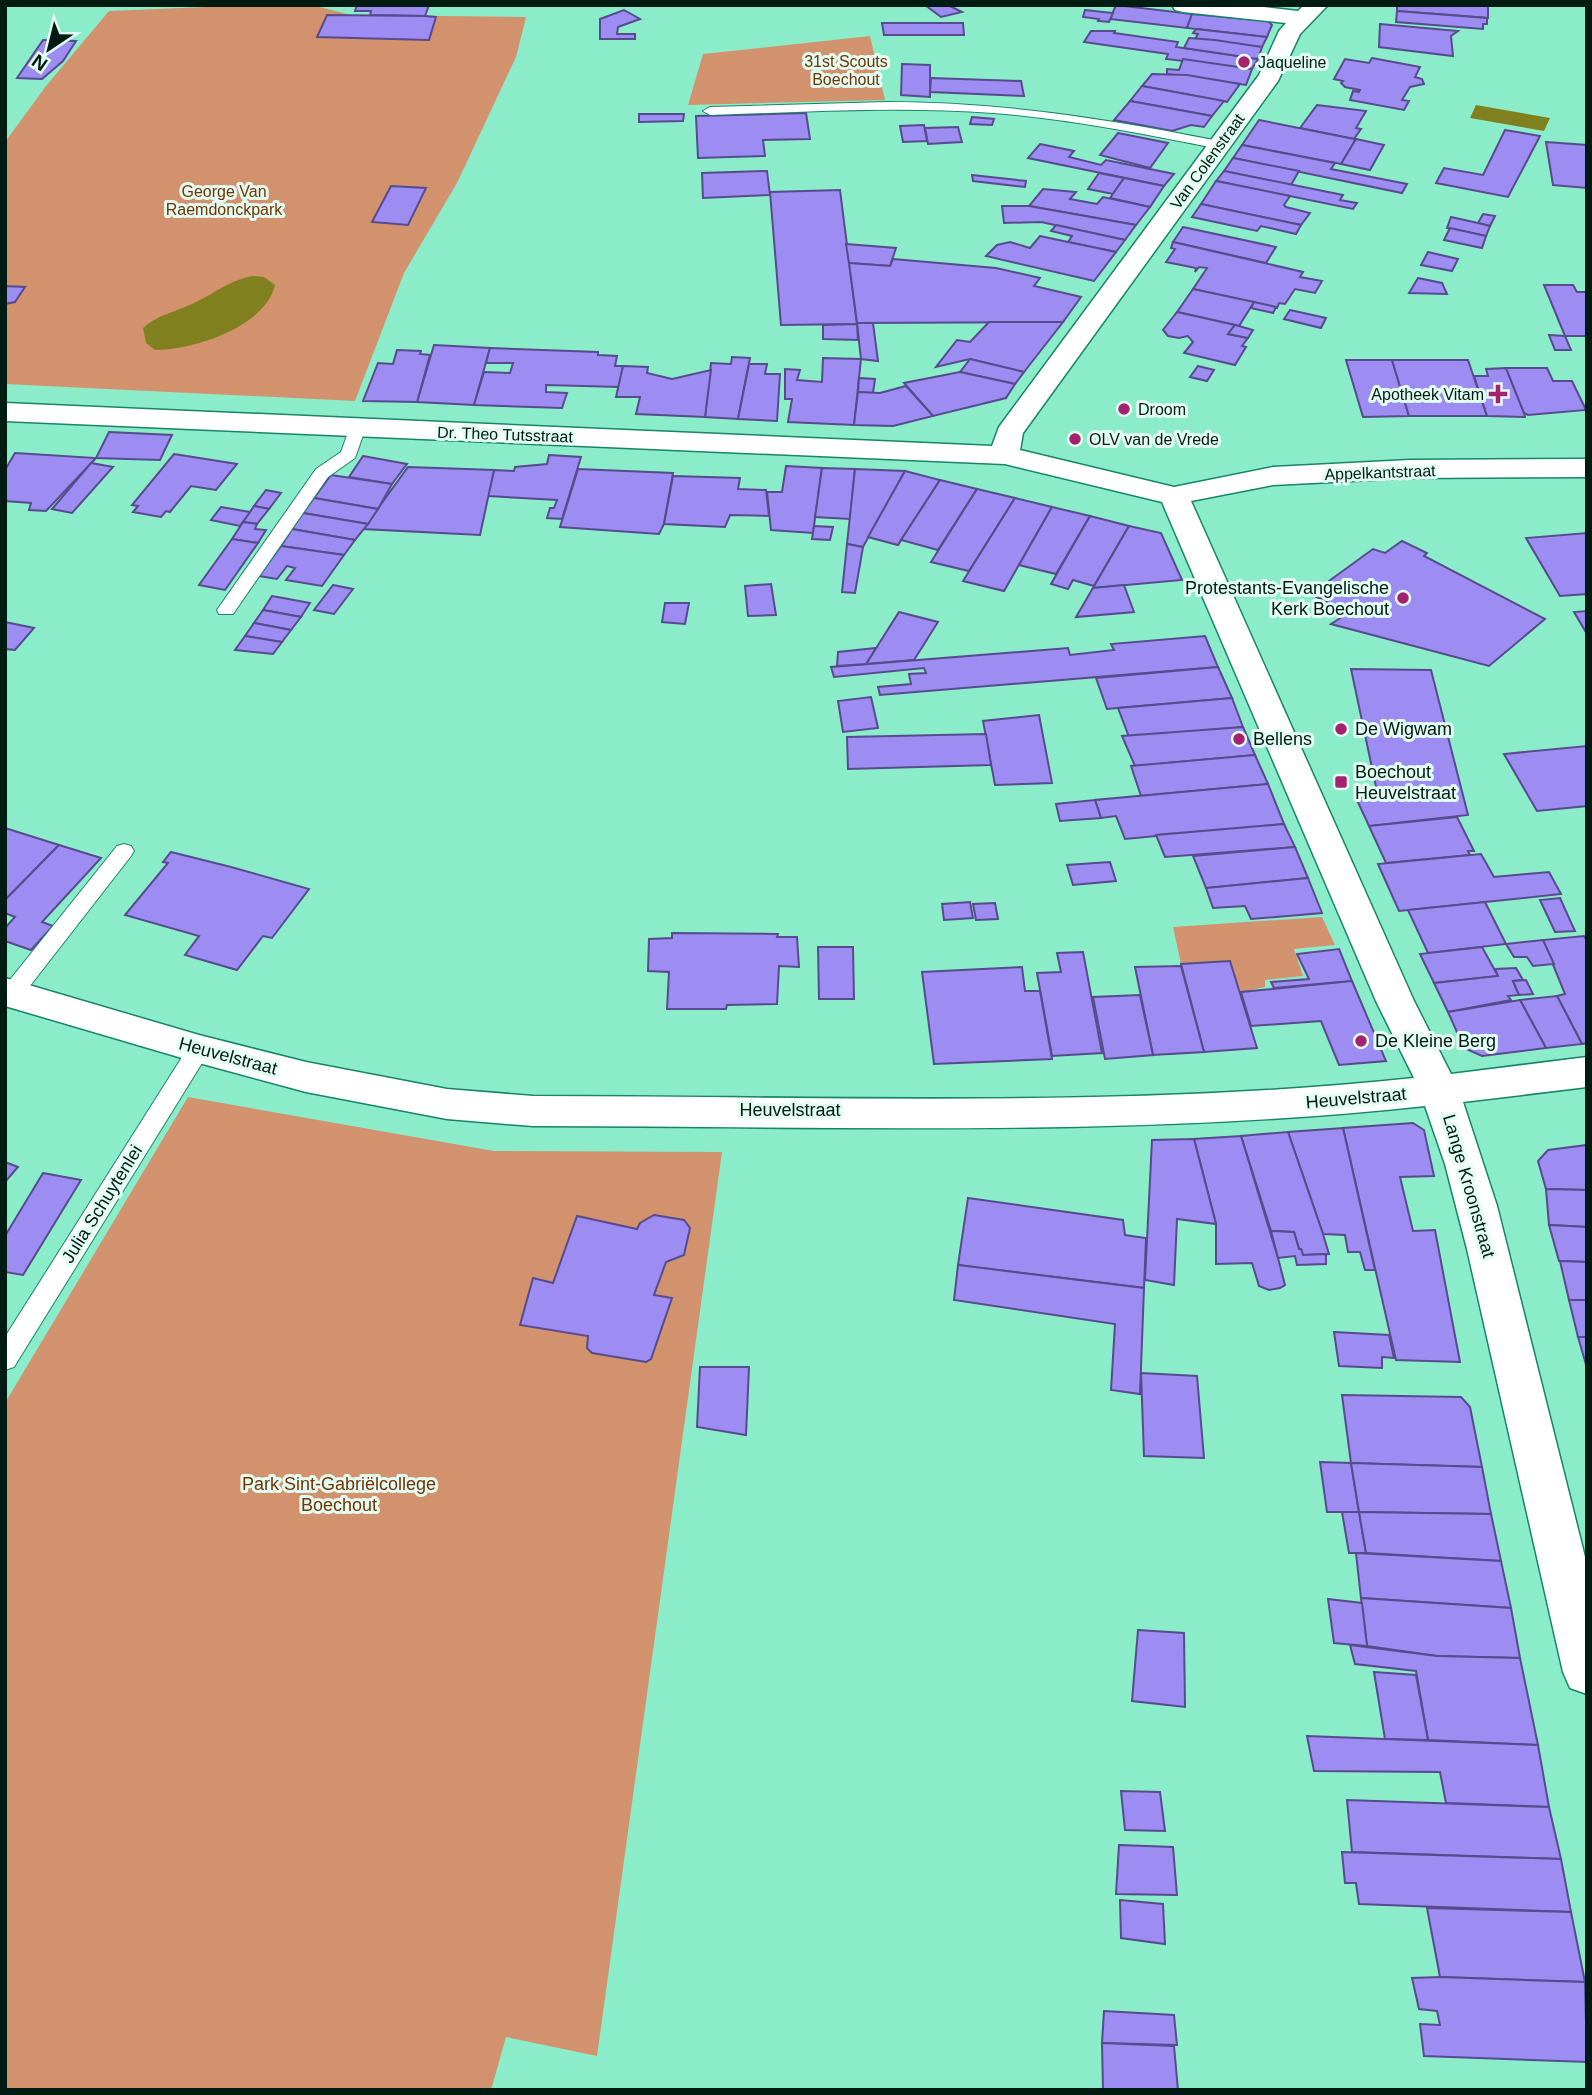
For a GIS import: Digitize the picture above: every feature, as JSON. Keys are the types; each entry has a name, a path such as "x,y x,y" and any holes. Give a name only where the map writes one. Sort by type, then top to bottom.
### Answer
{"street":[{"path":"1183,5 1311,11"},
{"name":"Van Colenstraat","path":"1004,455 1009,433 1270,76 1290,31 1311,11"},
{"name":"Dr. Theo Tutsstraat","path":"5,412 1004,455 1174,496"},
{"name":"Appelkantstraat","path":"1174,496 1273,476 1410,469 1587,468"},
{"name":"Lange Kroonstraat","path":"1174,496 1395,1001 1418,1040 1441,1090 1466,1163 1563,1559 1587,1672"},
{"name":"Heuvelstraat","path":"8,993 306,1077 447,1104 533,1111 1115,1111 1278,1104 1441,1090 1587,1072"}],"lane":[{"path":"710,111 901,106 993,109 1102,122 1219,145"},
{"path":"226,610 323,473 349,454 358,428"},
{"path":"8,993 124,851"},
{"name":"Julia Schuytenlei","path":"5,1359 199,1049"},
{"path":"5,1330 41,1302"}],"green space":[{"name":"George Van Raemdonckpark","path":"312,5 351,15 526,17 516,57 457,183 404,273 355,401 5,384 5,142 46,86 109,11"},
{"name":"31st Scouts Boechout","path":"870,36 885,100 688,105 703,54"},
{"path":"1322,917 1335,945 1294,949 1303,976 1265,980 1265,987 1241,992 1229,961 1181,964 1173,927"},
{"name":"Park Sint-Gabriëlcollege Boechout","path":"188,1097 494,1151 722,1152 597,2056 506,2037 491,2090 5,2090 5,1403"}],"shaded area":[{"path":"1476,105 1550,118 1544,131 1470,118"},
{"path":"253,276 264,277 275,285 269,300 243,324 207,341 189,346 155,350 146,343 143,328 154,320 236,281"}],"building":[{"path":"357,5 429,5 425,16 370,15 371,11 355,11"},
{"path":"925,5 948,5 962,12 941,17"},
{"path":"1116,5 1192,14 1187,28 1110,19"},
{"path":"1397,5 1488,6 1488,18 1397,11"},
{"path":"624,10 640,19 618,27 617,34 635,34 635,39 600,39 600,19"},
{"path":"1085,10 1113,13 1109,22 1098,21 1099,19 1083,17"},
{"path":"1397,11 1487,18 1487,24 1483,24 1483,29 1396,22"},
{"path":"1192,14 1268,21 1272,25 1267,37 1187,28"},
{"path":"327,15 436,17 429,40 317,37"},
{"path":"882,23 963,23 964,35 884,35"},
{"path":"1380,24 1458,31 1451,36 1453,56 1379,47"},
{"path":"1196,29 1267,37 1262,47 1214,42 1195,39 1198,34 1193,33"},
{"path":"1091,31 1115,31 1114,33 1178,42 1176,47 1258,59 1252,69 1166,59 1168,54 1084,42"},
{"path":"1189,38 1262,47 1258,59 1184,48"},
{"path":"43,40 76,41 63,61 42,79 17,78"},
{"path":"1372,58 1420,67 1415,77 1422,79 1424,84 1410,87 1402,100 1409,101 1404,110 1350,100 1353,91 1360,90 1345,87 1341,83 1343,81 1334,79 1345,59 1369,63"},
{"path":"1183,59 1252,69 1246,85 1167,74 1167,69 1179,70"},
{"path":"902,64 930,65 930,97 901,95"},
{"path":"1152,74 1187,75 1240,84 1227,102 1142,86"},
{"path":"931,78 1021,81 1024,96 930,92"},
{"path":"1142,86 1224,101 1212,116 1130,101"},
{"path":"1130,101 1212,116 1204,127 1191,125 1172,131 1114,120"},
{"path":"1317,105 1366,111 1356,128 1361,129 1354,139 1300,128"},
{"path":"806,113 810,139 763,140 765,156 698,158 696,116"},
{"path":"639,114 684,114 683,121 639,122"},
{"path":"972,117 994,119 992,125 970,124"},
{"path":"1259,120 1356,139 1341,164 1242,145"},
{"path":"924,125 927,141 903,142 900,126"},
{"path":"958,127 962,142 928,144 925,128"},
{"path":"1505,130 1540,136 1508,197 1436,183 1444,168 1483,175"},
{"path":"1118,133 1168,143 1150,168 1100,155"},
{"path":"1356,139 1384,145 1370,170 1341,164"},
{"path":"1546,142 1587,145 1587,188 1553,185"},
{"path":"1040,144 1074,151 1069,157 1101,165 1106,160 1174,174 1164,186 1028,158"},
{"path":"1242,145 1335,163 1331,169 1407,184 1402,193 1233,158"},
{"path":"1233,158 1299,171 1291,185 1224,171"},
{"path":"767,171 770,195 703,198 702,173"},
{"path":"1224,171 1343,195 1340,200 1357,203 1353,209 1216,181"},
{"path":"1099,173 1124,178 1113,194 1088,189"},
{"path":"972,175 1026,181 1025,187 973,181"},
{"path":"1124,178 1164,186 1150,207 1110,198"},
{"path":"1216,181 1290,196 1284,205 1286,207 1310,213 1301,225 1201,204"},
{"path":"391,186 426,188 408,225 372,222"},
{"path":"1043,189 1076,192 1070,199 1097,204 1103,197 1150,207 1136,225 1029,206"},
{"path":"840,190 857,324 781,325 770,192"},
{"path":"1201,204 1301,225 1296,234 1261,226 1257,231 1192,217"},
{"path":"1002,206 1029,206 1136,225 1125,240 1041,222 1004,223"},
{"path":"1483,214 1495,216 1490,226 1478,223"},
{"path":"1451,217 1490,226 1486,236 1447,228"},
{"path":"1056,225 1125,240 1116,252 1068,242 1072,236 1051,231"},
{"path":"1183,227 1276,247 1266,263 1173,242"},
{"path":"1450,228 1486,236 1482,248 1444,240"},
{"path":"1040,236 1116,252 1094,281 986,256 997,245 1010,242 1030,248"},
{"path":"1173,242 1303,272 1300,277 1322,281 1315,293 1295,289 1285,304 1279,303 1277,308 1193,289 1207,268 1199,267 1195,272 1196,268 1166,262 1175,249 1171,248"},
{"path":"846,244 896,248 890,266 849,263"},
{"path":"1428,252 1458,259 1452,271 1421,265"},
{"path":"893,259 996,268 1040,278 1034,286 1081,297 1063,322 857,323 849,263 890,266"},
{"path":"1418,278 1442,283 1447,294 1409,293"},
{"path":"1544,285 1573,285 1577,292 1587,292 1587,336 1565,336"},
{"path":"5,286 25,287 15,302 5,304"},
{"path":"1193,289 1254,302 1239,326 1177,312"},
{"path":"1254,302 1276,307 1273,313 1251,308"},
{"path":"1290,310 1326,318 1321,328 1284,319"},
{"path":"1177,312 1235,325 1228,334 1248,338 1242,346 1246,347 1235,365 1184,353 1193,342 1188,336 1168,336 1163,330"},
{"path":"989,322 1063,322 1024,372 970,359 936,367 957,340 970,342"},
{"path":"857,323 873,323 878,361 861,359"},
{"path":"857,324 858,340 823,339 823,325"},
{"path":"1235,325 1253,330 1248,338 1228,334"},
{"path":"1549,335 1565,336 1571,350 1555,350"},
{"path":"434,345 490,348 474,405 417,402"},
{"path":"490,348 598,352 598,355 617,356 615,366 623,366 619,387 546,385 546,392 567,393 562,408 474,405 484,372 510,373 513,363 486,363"},
{"path":"397,350 421,351 420,354 430,355 417,402 363,401 378,363 393,364"},
{"path":"732,357 750,358 738,419 705,417 711,363 731,364"},
{"path":"823,358 861,359 854,425 788,422 792,399 785,399 785,369 800,370 797,380 822,382"},
{"path":"970,359 1024,372 1015,384 960,372"},
{"path":"1346,360 1392,360 1409,416 1363,417"},
{"path":"1392,360 1468,360 1487,416 1409,416"},
{"path":"749,364 767,364 765,374 780,374 777,421 738,419"},
{"path":"623,366 648,367 647,373 672,379 711,370 705,417 636,414 640,397 616,397"},
{"path":"1198,366 1214,370 1207,381 1190,377"},
{"name":"Apotheek Vitam","path":"1506,368 1525,417 1487,416 1474,376 1488,376 1486,369"},
{"path":"1506,368 1547,368 1553,381 1572,381 1586,410 1528,415 1524,413"},
{"path":"960,372 1015,384 1006,398 933,416 904,383"},
{"path":"859,378 875,379 873,393 858,392"},
{"path":"906,386 933,416 893,426 854,425 858,392 880,393"},
{"path":"109,432 172,435 160,460 96,458"},
{"path":"15,453 96,458 46,511 29,510 31,503 5,501 5,470"},
{"path":"174,454 237,464 216,490 191,486 170,512 166,511 161,517 133,512 138,506 132,505"},
{"path":"549,455 581,457 562,519 547,518 550,508 554,508 557,500 488,496 494,470 514,471 515,467 547,464"},
{"path":"363,456 407,464 392,484 349,477"},
{"path":"91,463 113,467 72,513 52,509"},
{"path":"786,466 822,468 813,533 771,530 767,492 782,492"},
{"path":"408,467 494,470 480,535 363,529"},
{"path":"822,468 855,469 850,519 815,517"},
{"path":"578,469 673,473 664,524 659,534 560,527"},
{"path":"855,469 905,471 863,547 847,544"},
{"path":"905,471 940,480 898,545 868,537"},
{"path":"331,475 392,484 378,509 314,498"},
{"path":"673,476 740,478 738,489 766,490 769,516 730,515 725,527 664,524"},
{"path":"940,480 977,489 938,550 901,540"},
{"path":"977,489 1015,498 969,571 931,562"},
{"path":"266,490 281,493 269,509 254,506"},
{"path":"314,498 378,509 368,524 303,513"},
{"path":"1015,498 1052,507 1004,591 963,581"},
{"path":"254,506 269,509 257,524 243,522"},
{"path":"221,507 250,512 240,526 211,520"},
{"path":"1052,507 1090,516 1056,574 1019,565"},
{"path":"303,513 368,524 355,540 292,529"},
{"path":"1090,516 1129,526 1094,586 1073,580 1068,589 1051,584"},
{"path":"243,522 257,524 255,529 266,530 258,543 232,539"},
{"path":"814,526 833,527 830,540 812,539"},
{"path":"1129,526 1161,533 1182,580 1093,588"},
{"path":"292,529 355,540 344,555 281,546"},
{"path":"1587,533 1587,594 1560,596 1526,538"},
{"path":"232,539 258,543 225,590 199,585"},
{"path":"1402,541 1427,553 1424,556 1545,619 1489,666 1331,624 1348,613 1311,594 1373,549 1385,553"},
{"path":"847,544 863,547 855,593 842,592"},
{"path":"281,546 344,555 322,586 286,580 295,568 287,566 277,579 259,576"},
{"path":"771,584 776,615 748,616 745,586"},
{"path":"333,585 353,589 334,614 314,610"},
{"path":"1124,585 1134,612 1076,617 1093,588"},
{"path":"272,596 310,603 301,617 263,610"},
{"path":"665,603 689,603 685,624 662,622"},
{"path":"263,610 301,617 291,630 254,623"},
{"path":"1587,611 1587,634 1574,612"},
{"path":"899,612 938,622 914,660 866,664"},
{"path":"5,622 34,628 15,650 5,649"},
{"path":"254,623 291,630 282,642 245,636"},
{"path":"245,636 282,642 273,654 235,650"},
{"path":"1205,636 1218,667 880,695 878,687 911,684 909,674 926,673 924,668 834,677 831,667 1068,648 1070,655 1114,650 1111,644"},
{"path":"876,648 866,664 837,666 838,652"},
{"path":"1218,667 1232,698 1107,709 1096,678"},
{"path":"1351,669 1431,670 1468,815 1369,826 1356,798 1378,796"},
{"path":"871,697 878,728 843,732 838,701"},
{"path":"1232,698 1243,727 1129,737 1118,708"},
{"path":"1039,715 1052,783 995,785 983,721"},
{"path":"1243,727 1255,755 1135,766 1122,736"},
{"path":"986,734 991,765 848,769 847,737"},
{"path":"1587,746 1587,806 1537,811 1504,754"},
{"path":"1255,755 1268,784 1141,796 1131,766"},
{"path":"1268,784 1284,824 1125,839 1116,816 1101,818 1095,800"},
{"path":"1095,800 1101,818 1060,821 1056,804"},
{"path":"1457,817 1474,851 1468,851 1470,855 1386,863 1369,826"},
{"path":"1284,824 1295,847 1165,857 1156,835"},
{"path":"5,828 59,845 5,900"},
{"path":"59,845 101,858 42,922 53,926 31,950 5,941 5,928 15,917 5,913 5,900"},
{"path":"1295,847 1308,878 1206,888 1193,856"},
{"path":"171,852 309,889 272,938 263,936 237,970 185,955 199,936 125,915 168,863 163,862"},
{"path":"1481,854 1494,877 1549,872 1561,894 1399,911 1378,864"},
{"path":"1110,862 1116,881 1073,885 1067,865"},
{"path":"1308,878 1322,913 1251,919 1245,906 1213,908 1206,888"},
{"path":"1560,898 1575,931 1555,932 1540,900"},
{"path":"970,902 973,918 944,920 942,904"},
{"path":"1485,902 1506,944 1428,953 1408,910"},
{"path":"995,903 998,919 976,920 973,904"},
{"path":"672,933 778,934 777,937 797,937 799,967 779,966 777,1004 727,1005 726,1009 667,1009 669,972 648,971 649,939 672,938"},
{"path":"1584,936 1587,941 1587,1043 1582,1044 1557,996 1565,994 1543,940"},
{"path":"1543,940 1554,964 1533,966 1527,957 1514,957 1506,944"},
{"path":"818,947 853,947 854,999 819,999"},
{"path":"1482,947 1498,976 1434,983 1420,954"},
{"path":"1339,949 1352,981 1274,988 1271,982 1309,979 1297,954"},
{"path":"1083,952 1102,1053 1052,1056 1037,973 1061,972 1057,953"},
{"path":"1230,961 1257,1048 1204,1052 1181,964"},
{"path":"1181,966 1204,1052 1153,1055 1135,967"},
{"path":"1022,967 1025,991 1040,991 1052,1059 934,1064 922,972"},
{"path":"1516,968 1523,980 1513,981 1519,995 1508,996 1511,1000 1448,1012 1434,983 1498,976 1495,969"},
{"path":"1526,980 1533,994 1519,995 1513,981"},
{"path":"1352,981 1386,1061 1339,1065 1321,1021 1251,1026 1241,992"},
{"path":"1140,995 1153,1055 1105,1059 1093,997"},
{"path":"1557,996 1582,1044 1546,1048 1520,1000"},
{"path":"1520,1000 1546,1048 1482,1056 1464,1048 1448,1012"},
{"path":"1413,1123 1424,1130 1434,1176 1400,1177 1413,1231 1435,1230 1460,1362 1396,1360 1343,1128"},
{"path":"1343,1128 1375,1270 1365,1270 1360,1252 1348,1252 1345,1235 1323,1234 1288,1132"},
{"path":"1288,1132 1329,1254 1303,1255 1294,1232 1271,1231 1241,1136"},
{"path":"1241,1136 1285,1285 1280,1288 1269,1290 1259,1286 1252,1263 1216,1264 1216,1224 1194,1139"},
{"path":"1194,1139 1216,1224 1177,1219 1174,1285 1145,1280 1152,1140"},
{"path":"1587,1145 1587,1190 1546,1189 1538,1161 1548,1150"},
{"path":"5,1162 18,1167 5,1182"},
{"path":"43,1173 81,1180 23,1275 5,1272 5,1236"},
{"path":"1546,1189 1587,1190 1587,1227 1549,1225"},
{"path":"968,1198 1123,1220 1125,1235 1146,1238 1144,1288 958,1265"},
{"path":"654,1215 684,1220 690,1228 684,1255 666,1262 654,1295 672,1298 651,1359 646,1362 592,1353 587,1348 588,1336 520,1325 533,1278 553,1283 577,1216 637,1229 640,1223"},
{"path":"1549,1225 1587,1227 1587,1262 1559,1261"},
{"path":"1271,1231 1294,1232 1303,1255 1326,1254 1326,1264 1297,1265 1295,1256 1278,1258"},
{"path":"1560,1261 1587,1262 1587,1300 1569,1300"},
{"path":"958,1265 1144,1288 1140,1394 1111,1390 1115,1324 954,1300"},
{"path":"1569,1300 1587,1300 1587,1337 1578,1337"},
{"path":"1334,1332 1389,1335 1394,1358 1382,1357 1382,1368 1339,1366"},
{"path":"1578,1337 1587,1337 1587,1368"},
{"path":"700,1367 749,1367 746,1435 697,1427"},
{"path":"1141,1373 1197,1376 1204,1458 1144,1456"},
{"path":"1342,1395 1461,1397 1470,1407 1482,1467 1351,1463"},
{"path":"1320,1462 1351,1463 1359,1512 1327,1512"},
{"path":"1351,1463 1482,1467 1491,1514 1359,1512"},
{"path":"1342,1512 1359,1512 1366,1553 1349,1553"},
{"path":"1359,1512 1491,1514 1501,1561 1366,1553"},
{"path":"1356,1553 1501,1561 1511,1608 1361,1598"},
{"path":"1361,1598 1511,1608 1520,1658 1437,1656 1367,1646"},
{"path":"1328,1599 1362,1603 1367,1646 1334,1643"},
{"path":"1138,1630 1184,1633 1185,1707 1132,1701"},
{"path":"1350,1645 1437,1656 1520,1658 1538,1745 1428,1740 1416,1671 1355,1664"},
{"path":"1374,1672 1416,1675 1428,1740 1385,1739"},
{"path":"1307,1736 1538,1745 1549,1807 1446,1803 1440,1772 1314,1771"},
{"path":"1121,1791 1160,1792 1165,1831 1125,1830"},
{"path":"1347,1800 1549,1807 1561,1859 1352,1852"},
{"path":"1119,1845 1173,1847 1177,1895 1116,1894"},
{"path":"1342,1852 1561,1859 1571,1912 1359,1904 1356,1883 1345,1883"},
{"path":"1120,1900 1163,1904 1165,1944 1121,1938"},
{"path":"1427,1908 1571,1912 1585,1982 1440,1977"},
{"path":"1412,1978 1585,1982 1587,2062 1424,2056 1420,2024 1440,2025 1437,2011 1419,2009"},
{"path":"1104,2011 1174,2015 1177,2045 1102,2043"},
{"path":"1102,2043 1174,2046 1178,2090 1103,2090"}],"place":[{"name":"Jaqueline","path":"1244,62"},
{"name":"Apotheek Vitam","path":"1498,394"},
{"name":"Droom","path":"1124,409"},
{"name":"OLV van de Vrede","path":"1075,439"},
{"name":"Protestants-Evangelische Kerk Boechout","path":"1403,598"},
{"name":"De Wigwam","path":"1341,729"},
{"name":"Bellens","path":"1239,739"},
{"name":"Boechout Heuvelstraat","path":"1341,782"},
{"name":"De Kleine Berg","path":"1361,1041"}]}
